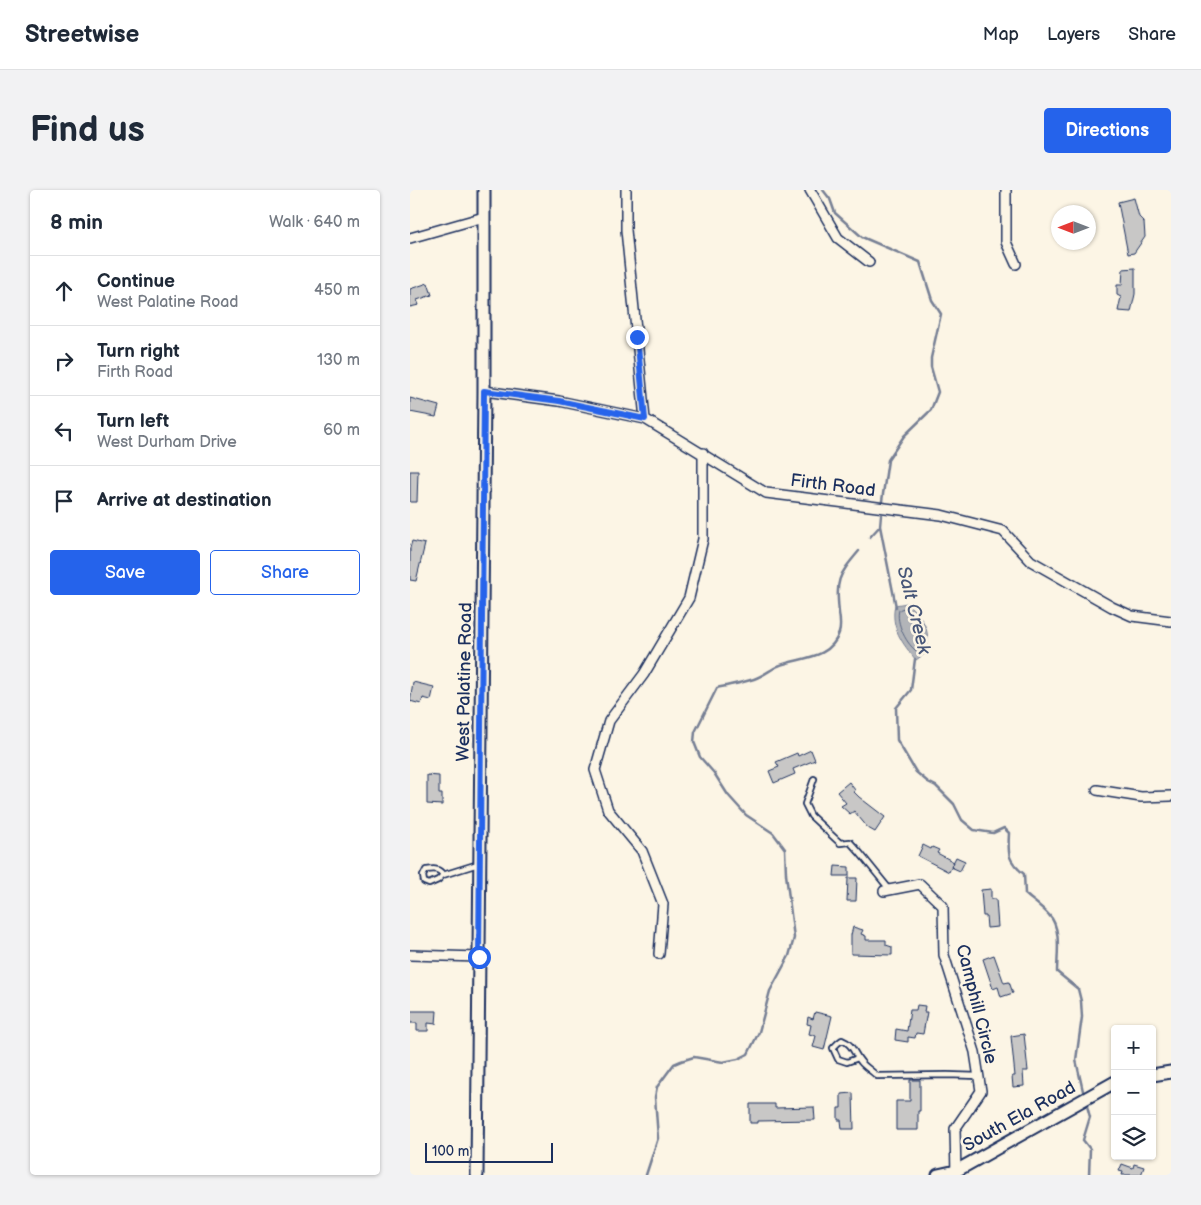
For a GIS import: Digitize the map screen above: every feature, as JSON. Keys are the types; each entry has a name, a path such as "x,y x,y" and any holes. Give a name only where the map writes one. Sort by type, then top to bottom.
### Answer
{"main road":[{"name":"West Palatine Road","path":"477,1175 484,190"},
{"path":"1156,1074 1171,1072"},
{"name":"South Ela Road","path":"938,1175 956,1173 1111,1084"}],"street":[{"path":"626,190 626,230 645,419"},
{"path":"810,190 838,238 869,262"},
{"path":"1006,190 1006,242 1016,264"},
{"path":"410,238 484,218"},
{"name":"Firth Road","path":"484,391 559,401 645,419 766,493 941,515 1003,531 1031,561 1112,607 1132,616 1171,621"},
{"path":"659,954 663,904 642,851 608,810 595,770 609,721 644,674 689,598 704,539 703,453"},
{"path":"1097,790 1141,797 1171,796"},
{"name":"Camphill Circle","path":"887,890 920,884 943,906 944,955 974,1052 981,1091 955,1129 956,1173"},
{"path":"410,954 479,957"}],"lane":[{"path":"814,779 805,804 811,816 840,844 850,842 860,852 887,890"},
{"path":"444,875 440,870 426,870 423,876 424,882 429,884 444,875 480,863"},
{"path":"858,1058 847,1062 838,1059 833,1048 842,1040 848,1042 858,1058 860,1062 877,1076 979,1076"}],"water":[{"path":"907,603 922,619 928,636 927,652 916,660 898,634 894,620 895,605"}],"building":[{"path":"1134,198 1139,217 1144,222 1145,237 1134,253 1128,254 1118,202"},
{"path":"1135,268 1135,294 1131,312 1118,311 1121,297 1117,295 1117,285 1122,285 1123,269"},
{"path":"428,283 432,295 417,300 419,305 410,307 410,289"},
{"path":"410,398 439,406 436,417 410,412"},
{"path":"410,471 418,471 417,502 410,502"},
{"path":"412,541 425,544 416,581 410,580 410,548"},
{"path":"413,682 434,687 431,700 423,698 421,704 410,701"},
{"path":"811,750 815,760 793,769 795,774 774,783 769,771 779,767 776,762 797,753 798,756"},
{"path":"427,775 439,776 439,794 442,794 442,805 427,804"},
{"path":"849,782 859,797 885,817 875,832 868,828 854,811 850,814 841,806 846,803 837,792"},
{"path":"923,845 939,850 937,853 954,862 949,872 918,856"},
{"path":"956,857 965,861 960,871 951,867"},
{"path":"835,866 849,867 849,876 834,876"},
{"path":"848,878 857,878 856,901 847,901"},
{"path":"991,889 991,899 996,899 998,927 987,928 986,916 983,916 981,890"},
{"path":"853,927 863,930 861,934 866,936 866,940 886,940 886,945 892,947 892,955 851,954"},
{"path":"994,955 1004,983 1009,982 1013,993 1001,997 998,987 993,989 983,959"},
{"path":"917,1005 925,1006 924,1012 927,1012 923,1034 916,1033 915,1038 908,1037 908,1042 895,1040 896,1029 907,1031 910,1010 916,1010"},
{"path":"410,1011 437,1011 436,1024 428,1023 428,1031 417,1031 417,1023 410,1023"},
{"path":"815,1012 832,1016 824,1050 813,1047 816,1036 809,1034 811,1025 807,1024 808,1017 813,1019"},
{"path":"1024,1034 1028,1071 1023,1071 1024,1086 1013,1087 1012,1076 1015,1076 1011,1036"},
{"path":"910,1080 920,1080 918,1130 896,1130 896,1101 910,1101"},
{"path":"853,1093 854,1129 842,1129 841,1120 838,1120 838,1108 841,1108 841,1094"},
{"path":"750,1104 775,1104 775,1108 814,1107 815,1120 758,1121 758,1123 750,1123"},
{"path":"1122,1164 1133,1168 1134,1164 1144,1167 1141,1175 1122,1175 1123,1172 1119,1171"}],"waterway":[{"name":"Salt Creek","path":"823,190 830,199 835,213 862,237 920,262 932,300 941,314 931,358 931,367 938,392 931,410 904,436 888,460 882,501"},
{"name":"Salt Creek","path":"881,515 880,526 896,607"},
{"path":"870,537 880,526"},
{"path":"646,1175 658,1138 655,1097 657,1087 674,1064 681,1061 694,1057 723,1062 738,1059 748,1054 759,1032 770,991 789,956 794,938 786,874 785,849 773,833 746,815 728,795 714,773 700,757 694,742 695,732 717,688 754,679 778,666 822,653 835,642 840,628 838,586 842,573 859,551"},
{"name":"Salt Creek","path":"915,659 911,690 896,708 897,740 916,772 936,786 954,804 962,820 974,830 993,833 1004,828 1009,833 1010,856 1014,865 1024,874 1025,894 1049,915 1056,927 1058,942 1057,972 1078,989 1082,1017 1076,1060 1083,1091"},
{"name":"Salt Creek","path":"1087,1106 1090,1117 1083,1140 1090,1149 1089,1175"}],"route":[{"path":"479,957 484,391 559,401 645,419 637,337"}]}
